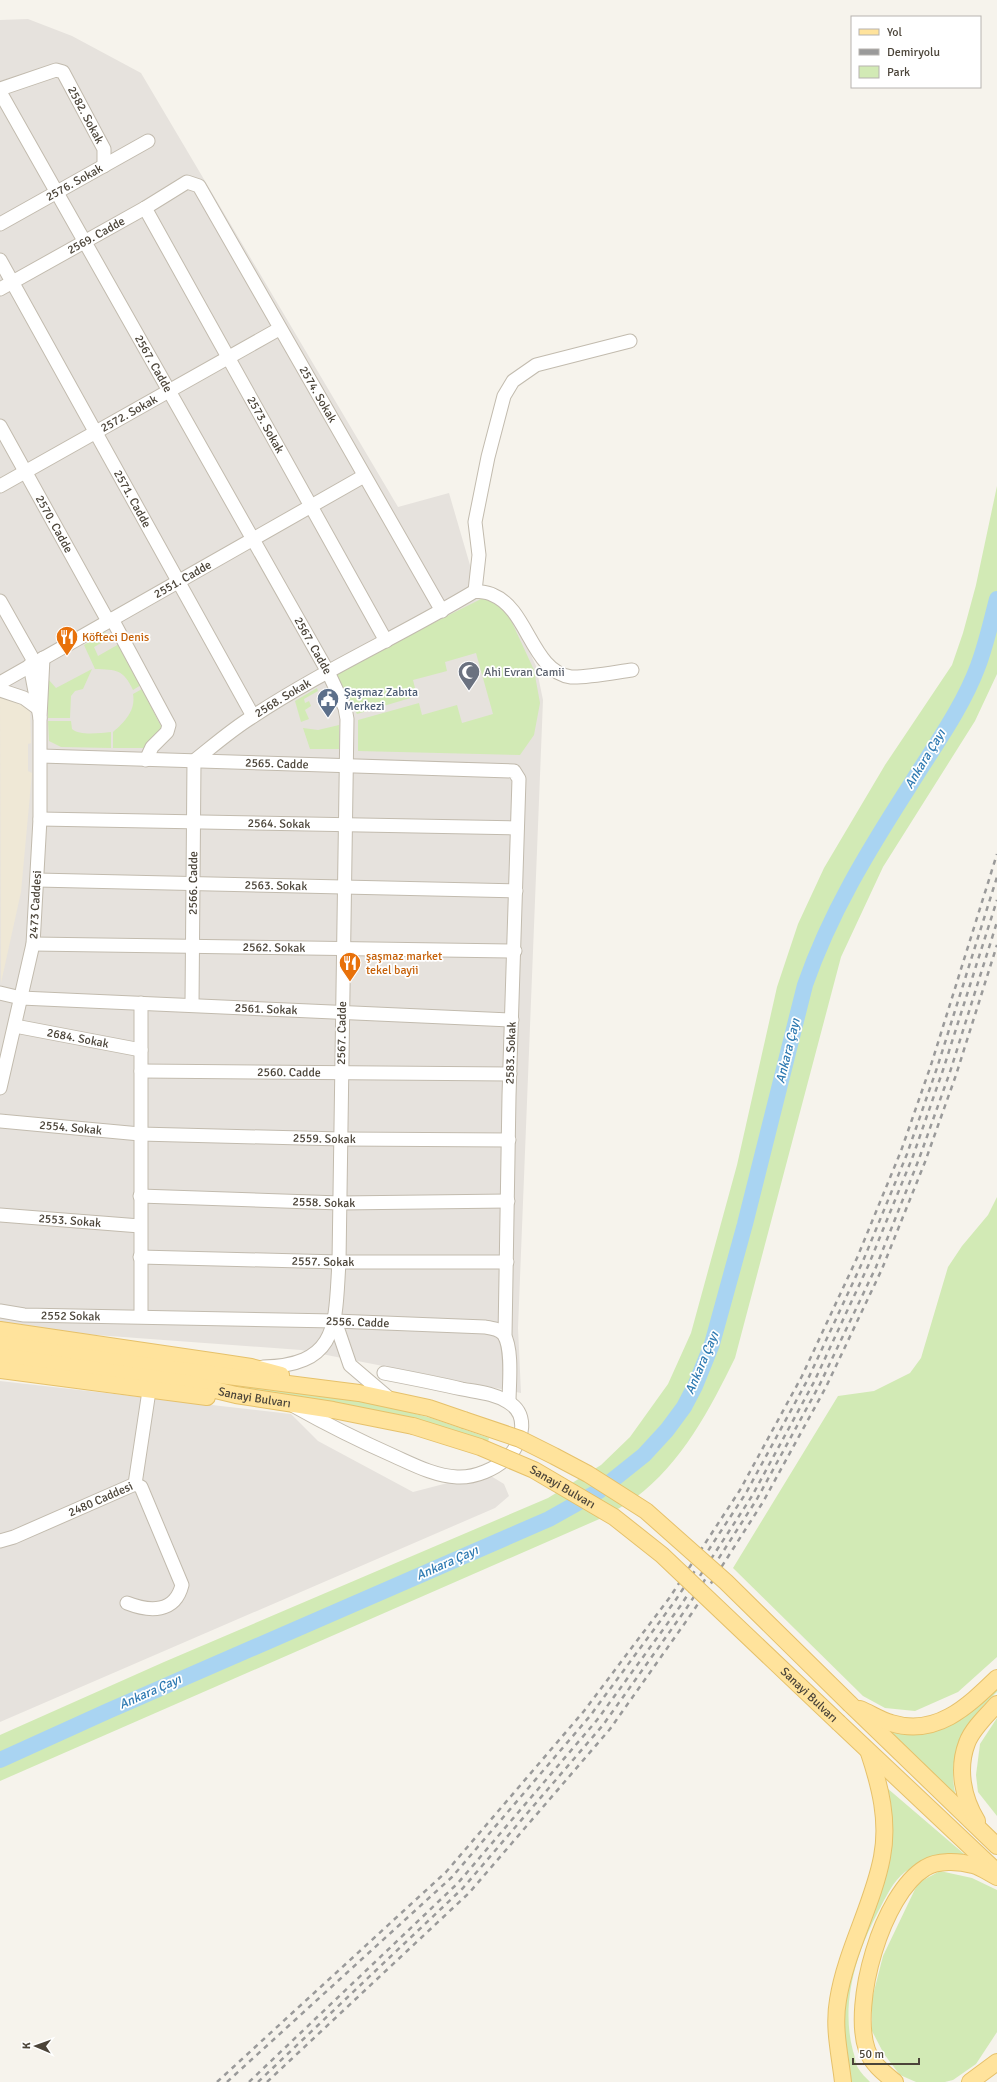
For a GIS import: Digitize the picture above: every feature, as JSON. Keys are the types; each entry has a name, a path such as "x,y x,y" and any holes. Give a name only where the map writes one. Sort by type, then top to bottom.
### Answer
{"main road":[{"path":"1,1334 251,1367 292,1378 306,1388"},
{"name":"Sanayi Bulvarı","path":"1,1334 306,1388 358,1393 428,1408 520,1439 554,1456 588,1474 646,1511 726,1582 992,1841"},
{"path":"1,1366 149,1391 215,1397 236,1395"},
{"name":"Sanayi Bulvarı","path":"1,1366 186,1383 236,1395 333,1410 413,1426 480,1447 534,1470 614,1517 667,1560 997,1872"},
{"path":"850,1704 891,1723 912,1727 935,1724 966,1708 997,1678"},
{"path":"992,1841 968,1806 965,1796 962,1764 967,1742 983,1718 997,1704"},
{"path":"843,2082 836,2036 837,2001 847,1960 882,1857 884,1836 884,1807 878,1780 869,1752"},
{"path":"895,2082 880,2070 868,2051 863,2027 862,2008 870,1963 885,1922 901,1891 926,1867 951,1862 973,1864 997,1877"},
{"path":"970,2082 997,2062"},
{"path":"983,2082 997,2062"}],"street":[{"name":"2582. Sokak","path":"0,91 56,70 63,72 104,149 104,166"},
{"name":"2567. Cadde","path":"0,91 328,672 345,708 347,719 340,1202 339,1262 335,1321"},
{"name":"2576. Sokak","path":"0,224 148,141"},
{"name":"2569. Cadde","path":"0,288 145,208 187,182 190,182"},
{"name":"2574. Sokak","path":"190,182 199,186 442,611"},
{"name":"2573. Sokak","path":"145,208 386,641"},
{"name":"2571. Cadde","path":"0,260 253,716"},
{"name":"2572. Sokak","path":"0,486 279,328"},
{"path":"630,341 536,365 513,381 504,396 488,457 475,522 479,555 475,591 494,595 514,611 539,654 556,671 571,677 632,670"},
{"name":"2570. Cadde","path":"0,426 169,725 167,732 152,747 146,760"},
{"name":"2551. Cadde","path":"0,683 364,476"},
{"name":"2568. Sokak","path":"194,761 253,716 328,672 442,611 475,591"},
{"path":"0,601 36,662"},
{"name":"2473 Caddesi","path":"0,1088 33,944 40,819 41,756 36,662"},
{"path":"0,690 24,698 39,713"},
{"name":"2565. Cadde","path":"41,756 514,771"},
{"name":"2566. Cadde","path":"192,1005 194,761"},
{"name":"2583. Sokak","path":"505,1336 518,779 514,771"},
{"name":"2564. Sokak","path":"40,819 517,828"},
{"name":"2563. Sokak","path":"37,880 516,891"},
{"name":"2562. Sokak","path":"33,944 515,951"},
{"name":"2561. Sokak","path":"0,993 21,998 512,1020"},
{"path":"141,1003 141,1316"},
{"name":"2684. Sokak","path":"15,1026 141,1050"},
{"name":"2560. Cadde","path":"141,1071 510,1074"},
{"name":"2554. Sokak","path":"0,1121 140,1134"},
{"name":"2559. Sokak","path":"140,1134 341,1139 509,1140"},
{"name":"2558. Sokak","path":"140,1196 340,1202 508,1201"},
{"name":"2553. Sokak","path":"0,1215 140,1226"},
{"name":"2557. Sokak","path":"140,1258 339,1262 507,1262"},
{"name":"2552 Sokak","path":"0,1311 24,1315 141,1316"},
{"name":"2556. Cadde","path":"141,1316 335,1321 485,1327 501,1331 505,1336"},
{"path":"251,1367 279,1367 302,1361 313,1355 324,1343 335,1321"},
{"path":"335,1321 350,1365 391,1400"},
{"path":"505,1336 509,1358 509,1402"},
{"path":"291,1404 320,1421 433,1472 459,1477 470,1477 489,1470 504,1461 512,1453 522,1433 523,1425 520,1414 509,1402 487,1394 384,1373"},
{"name":"2480 Caddesi","path":"0,1541 14,1537 135,1484 149,1391"},
{"path":"127,1603 138,1607 149,1608 169,1606 178,1598 182,1584 141,1487 135,1484"}],"shaded area":[{"path":"28,19 72,36 141,73 398,507 449,493 472,572 482,586 511,612 536,666 543,700 518,1328 521,1393 301,1350 0,1328 0,20"},
{"path":"0,696 30,706 31,743 28,744 28,771 32,773 21,892 1,983"},
{"path":"0,1381 291,1414 318,1441 413,1492 486,1473 504,1484 509,1496 495,1508 0,1722"}],"green space":[{"path":"997,486 997,674 975,721 883,867 841,957 735,1358 705,1415 681,1452 652,1484 635,1498 604,1517 0,1781 0,1735 164,1662 548,1498 601,1465 630,1437 668,1384 691,1333 737,1165 777,987 798,924 824,868 885,765 952,665 963,633 976,585"},
{"path":"487,596 509,616 534,670 540,703 534,735 520,755 358,751 358,720 419,703 422,715 457,705 462,723 493,714 476,653 445,662 447,671 413,680 417,696 357,714 333,673"},
{"path":"105,632 110,638 94,647 98,656 119,644 141,685 133,690 122,674 109,670 95,669 84,645"},
{"path":"92,669 83,689 75,691 71,696 70,718 48,718 48,679 56,688"},
{"path":"317,688 318,691 304,699 305,703 309,701 311,706 305,710 309,719 301,722 295,701"},
{"path":"142,689 162,728 145,748 113,748 113,732 129,715 133,705 133,694"},
{"path":"48,721 71,721 72,729 80,733 90,734 111,732 111,748 61,747 49,741"},
{"path":"339,725 339,749 310,749 303,728 318,730"},
{"path":"997,1197 997,1657 958,1692 915,1711 885,1708 863,1696 733,1568 838,1396 874,1391 910,1373 921,1358 948,1267 962,1246 988,1215"},
{"path":"0,1352 374,1403 431,1418 489,1438 488,1442"},
{"path":"997,1682 997,1692 976,1715 967,1727 960,1741 953,1769 957,1800 883,1728 921,1730"},
{"path":"997,1718 997,1816 978,1792 976,1775 980,1744"},
{"path":"887,1788 970,1859 928,1862 912,1868 901,1876 887,1895 871,1926 858,1960 853,1978 848,2014 849,2033 856,2064 862,2074 870,2082 846,2082 843,2005 849,1971 889,1862 891,1835"},
{"path":"940,1871 972,1878 997,1890 997,2032 976,2064 953,2080 945,2082 916,2082 900,2075 884,2054 872,2031 872,1999 883,1956 918,1883"}],"waterway":[{"name":"Ankara Çayı","path":"0,1760 108,1711 549,1519 599,1491 644,1455 667,1430 684,1407 695,1386 712,1344 745,1224 805,985 815,958 851,883 964,698 981,658 997,599"}],"railway":[{"path":"217,2082 446,1872 584,1711 670,1597 740,1490 802,1376 857,1258 901,1151 931,1065 997,854"},
{"path":"227,2082 452,1877 590,1716 675,1601 746,1493 808,1379 863,1261 907,1154 937,1068 997,877"},
{"path":"249,2082 458,1883 597,1720 681,1605 752,1496 814,1382 869,1264 913,1156 943,1070 997,900"},
{"path":"258,2082 463,1888 603,1725 686,1609 757,1499 820,1384 876,1267 919,1159 950,1072 997,922"},
{"path":"267,2082 469,1893 610,1729 692,1613 763,1502 826,1387 882,1269 925,1162 956,1075 997,945"}],"place":[{"name":"Köfteci Denis","path":"67,656"},
{"name":"Ahi Evran Camii","path":"469,692"},
{"name":"Şaşmaz Zabıta Merkezi","path":"328,718"},
{"name":"şaşmaz market tekel bayii","path":"350,982"}]}
